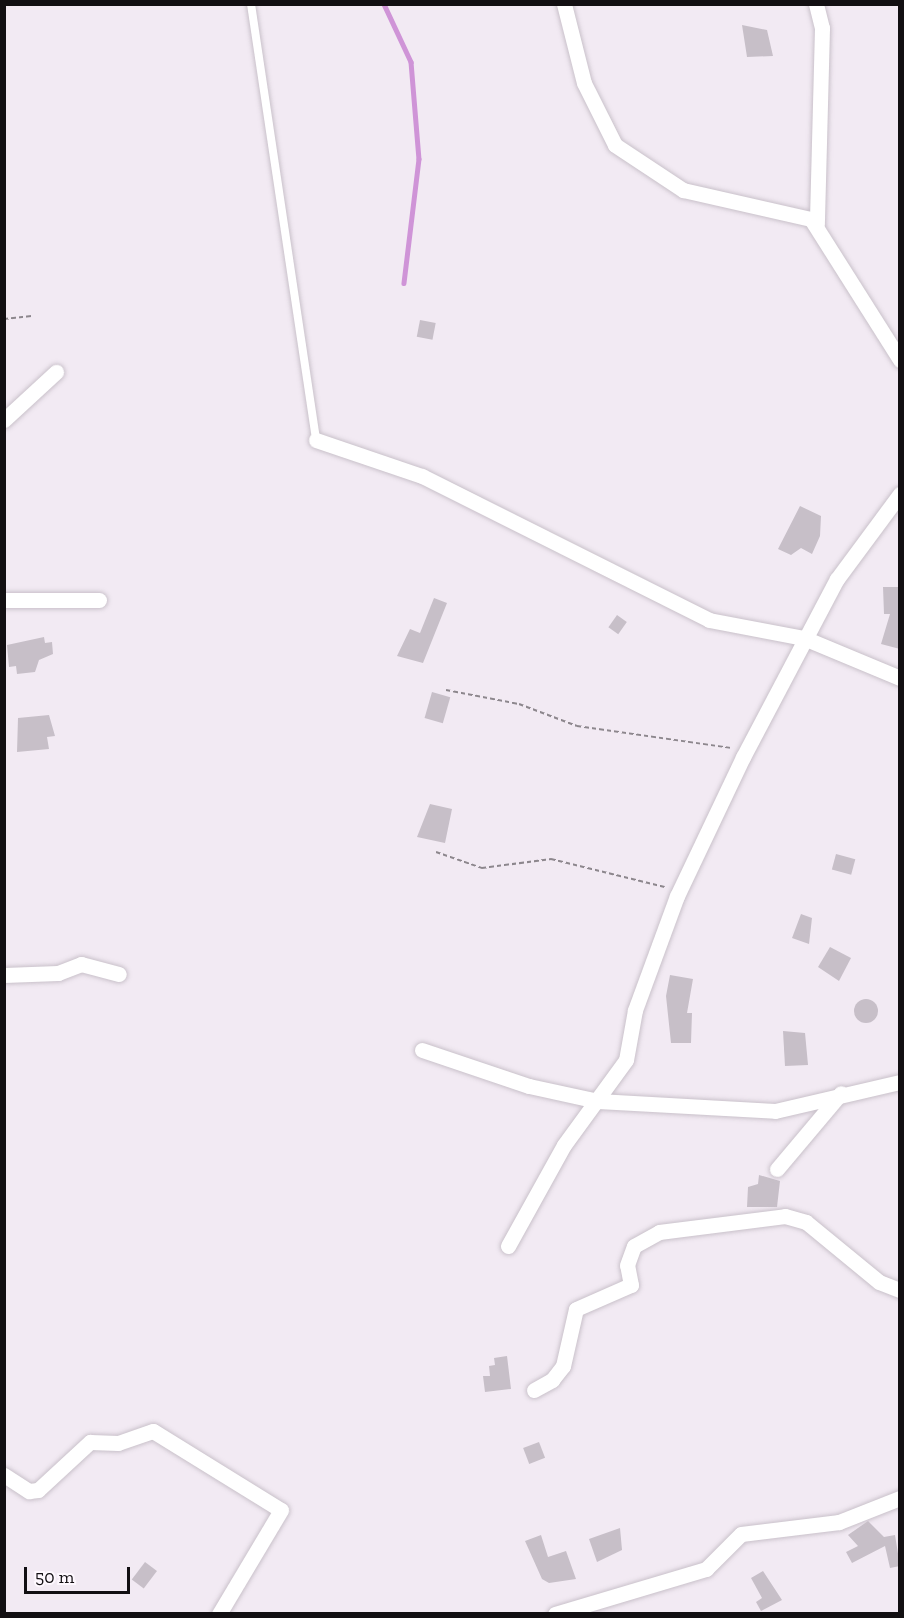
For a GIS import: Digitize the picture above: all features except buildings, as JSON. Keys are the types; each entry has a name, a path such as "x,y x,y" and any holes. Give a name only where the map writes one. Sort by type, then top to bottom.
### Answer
{"street":[{"path":"564,4 601,127 632,161 683,190 792,212 817,224"},
{"path":"816,4 822,28 817,224 900,360"},
{"path":"4,420 56,372"},
{"path":"316,440 423,476 709,620 804,638 900,678"},
{"path":"508,1246 564,1145 627,1060 635,1010 677,896 743,757 837,579 900,494"},
{"path":"4,600 99,600"},
{"path":"4,975 58,974 81,964 119,974"},
{"path":"422,1050 529,1086 598,1101 775,1111 841,1093 900,1082"},
{"path":"777,1169 841,1093"},
{"path":"534,1390 552,1380 562,1366 576,1309 631,1286 627,1265 633,1246 659,1232 785,1216 806,1222 879,1282 900,1290"},
{"path":"4,1475 29,1491 38,1490 90,1442 118,1443 153,1431 281,1510 219,1614"},
{"path":"555,1614 637,1594 705,1569 741,1534 839,1522 900,1498"}],"lane":[{"path":"251,4 316,440"}],"path":[{"path":"4,319 34,316"},
{"path":"446,690 519,704 577,726 724,745 743,757"},
{"path":"436,852 482,868 551,859 656,884 677,896"}],"waterway":[{"path":"384,4 411,62 419,159 404,283"}]}
